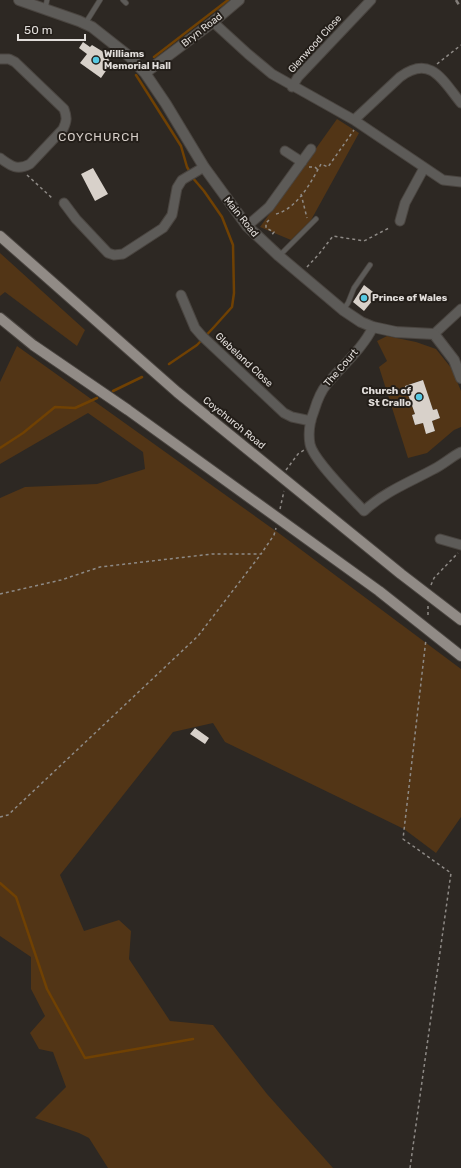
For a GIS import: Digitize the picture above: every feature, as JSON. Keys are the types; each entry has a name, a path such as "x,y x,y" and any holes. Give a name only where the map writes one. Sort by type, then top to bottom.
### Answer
{"main road":[{"name":"Coychurch Road","path":"0,236 177,392 461,620"},
{"path":"0,318 33,345 128,410 379,591 461,656"}],"street":[{"name":"Main Road","path":"19,0 46,5 92,27 130,57 145,74 166,104 204,167 247,226 279,256 343,310 361,322 373,326"},
{"name":"Bryn Road","path":"145,74 214,22 239,0"},
{"name":"Glenwood Close","path":"292,86 298,77 371,0"},
{"name":"Glenwood Close","path":"214,22 272,74 356,122 443,180 461,182"},
{"path":"0,59 9,59 15,62 64,109 67,116 63,129 30,164 23,168 15,167 8,165 0,158"},
{"path":"356,122 400,77 408,71 418,68 427,68 438,74 461,103"},
{"path":"247,226 269,207 304,165 311,149"},
{"path":"285,151 304,165"},
{"path":"64,203 76,219 108,253 114,256 123,254 163,228 172,216 177,188 182,180 204,167"},
{"path":"400,221 405,203 424,168"},
{"name":"Glebeland Close","path":"181,295 187,305 195,328 205,339 284,413 292,417 310,421"},
{"path":"373,326 396,332 434,334 461,309"},
{"name":"The Court","path":"310,446 310,421 318,396 366,339 373,326"},
{"path":"434,334 454,360 461,378"},
{"path":"310,446 333,477 364,511 376,500 437,468 446,460 461,452"},
{"path":"440,539 461,545"}],"lane":[{"path":"85,24 100,0"},
{"path":"279,256 316,219"},
{"path":"343,310 350,299 354,288 370,265"}],"path":[{"path":"430,70 461,44"},
{"path":"275,214 283,212 291,206 311,183 321,164 328,167 356,122"},
{"path":"304,165 315,167 318,170"},
{"path":"26,174 52,198"},
{"path":"301,194 307,218"},
{"path":"268,238 274,232 266,228 266,223 271,217"},
{"path":"304,270 333,236 364,241 389,228"},
{"path":"0,817 8,815 198,636 274,535 286,480 286,470 298,454 310,446"},
{"path":"410,1168 451,873 403,839 425,644 429,630 427,594 434,578 461,549"},
{"path":"0,594 61,580 100,568 212,554 261,554"}],"shaded area":[{"path":"337,119 359,133 310,222 291,240 260,227"},
{"path":"0,253 85,330 77,346 5,292 0,296"},
{"path":"387,336 416,342 436,349 452,369 461,391 461,427 454,430 427,453 408,458 379,367 387,361 377,341","holes":["422,380 433,410 437,409 440,418 432,421 435,431 427,434 423,423 415,425 412,415 415,414 405,386"]},
{"path":"17,346 280,534 461,669 461,817 436,853 404,829 225,742 213,723 173,732 60,875 84,931 119,920 131,931 129,959 170,1021 213,1025 267,1094 333,1168 108,1168 89,1138 79,1133 35,1118 66,1087 53,1052 39,1049 30,1033 45,1016 31,989 31,957 0,936 0,498 25,487 97,484 145,469 143,452 88,413 0,464 0,382"}],"building":[{"name":"Williams Memorial Hall","path":"83,42 90,47 92,45 110,56 108,59 112,62 101,78 80,63 87,54 79,48"},
{"path":"93,168 108,194 95,201 81,174"},
{"name":"Prince of Wales","path":"364,285 377,295 364,311 353,302"},
{"name":"Church of St Crallo","path":"423,380 433,410 437,409 440,418 432,421 435,431 426,434 423,423 415,425 412,415 415,414 405,386"},
{"path":"195,728 209,738 205,744 190,734"}],"waterway":[{"path":"154,57 228,0"},
{"path":"136,75 181,146 190,172"},
{"path":"169,364 197,345 214,327 232,307 234,293 233,245 222,217 192,177"},
{"path":"113,391 142,377"},
{"path":"0,448 23,433 55,407 75,408 97,398"},
{"path":"0,883 16,897 47,989 85,1058 193,1039"}],"railway":[{"path":"456,0 461,8"}],"place":[{"name":"Williams Memorial Hall","path":"96,60"},
{"name":"Prince of Wales","path":"364,298"},
{"name":"Church of St Crallo","path":"419,397"}],"district":[{"name":"COYCHURCH","path":"99,137"}]}
